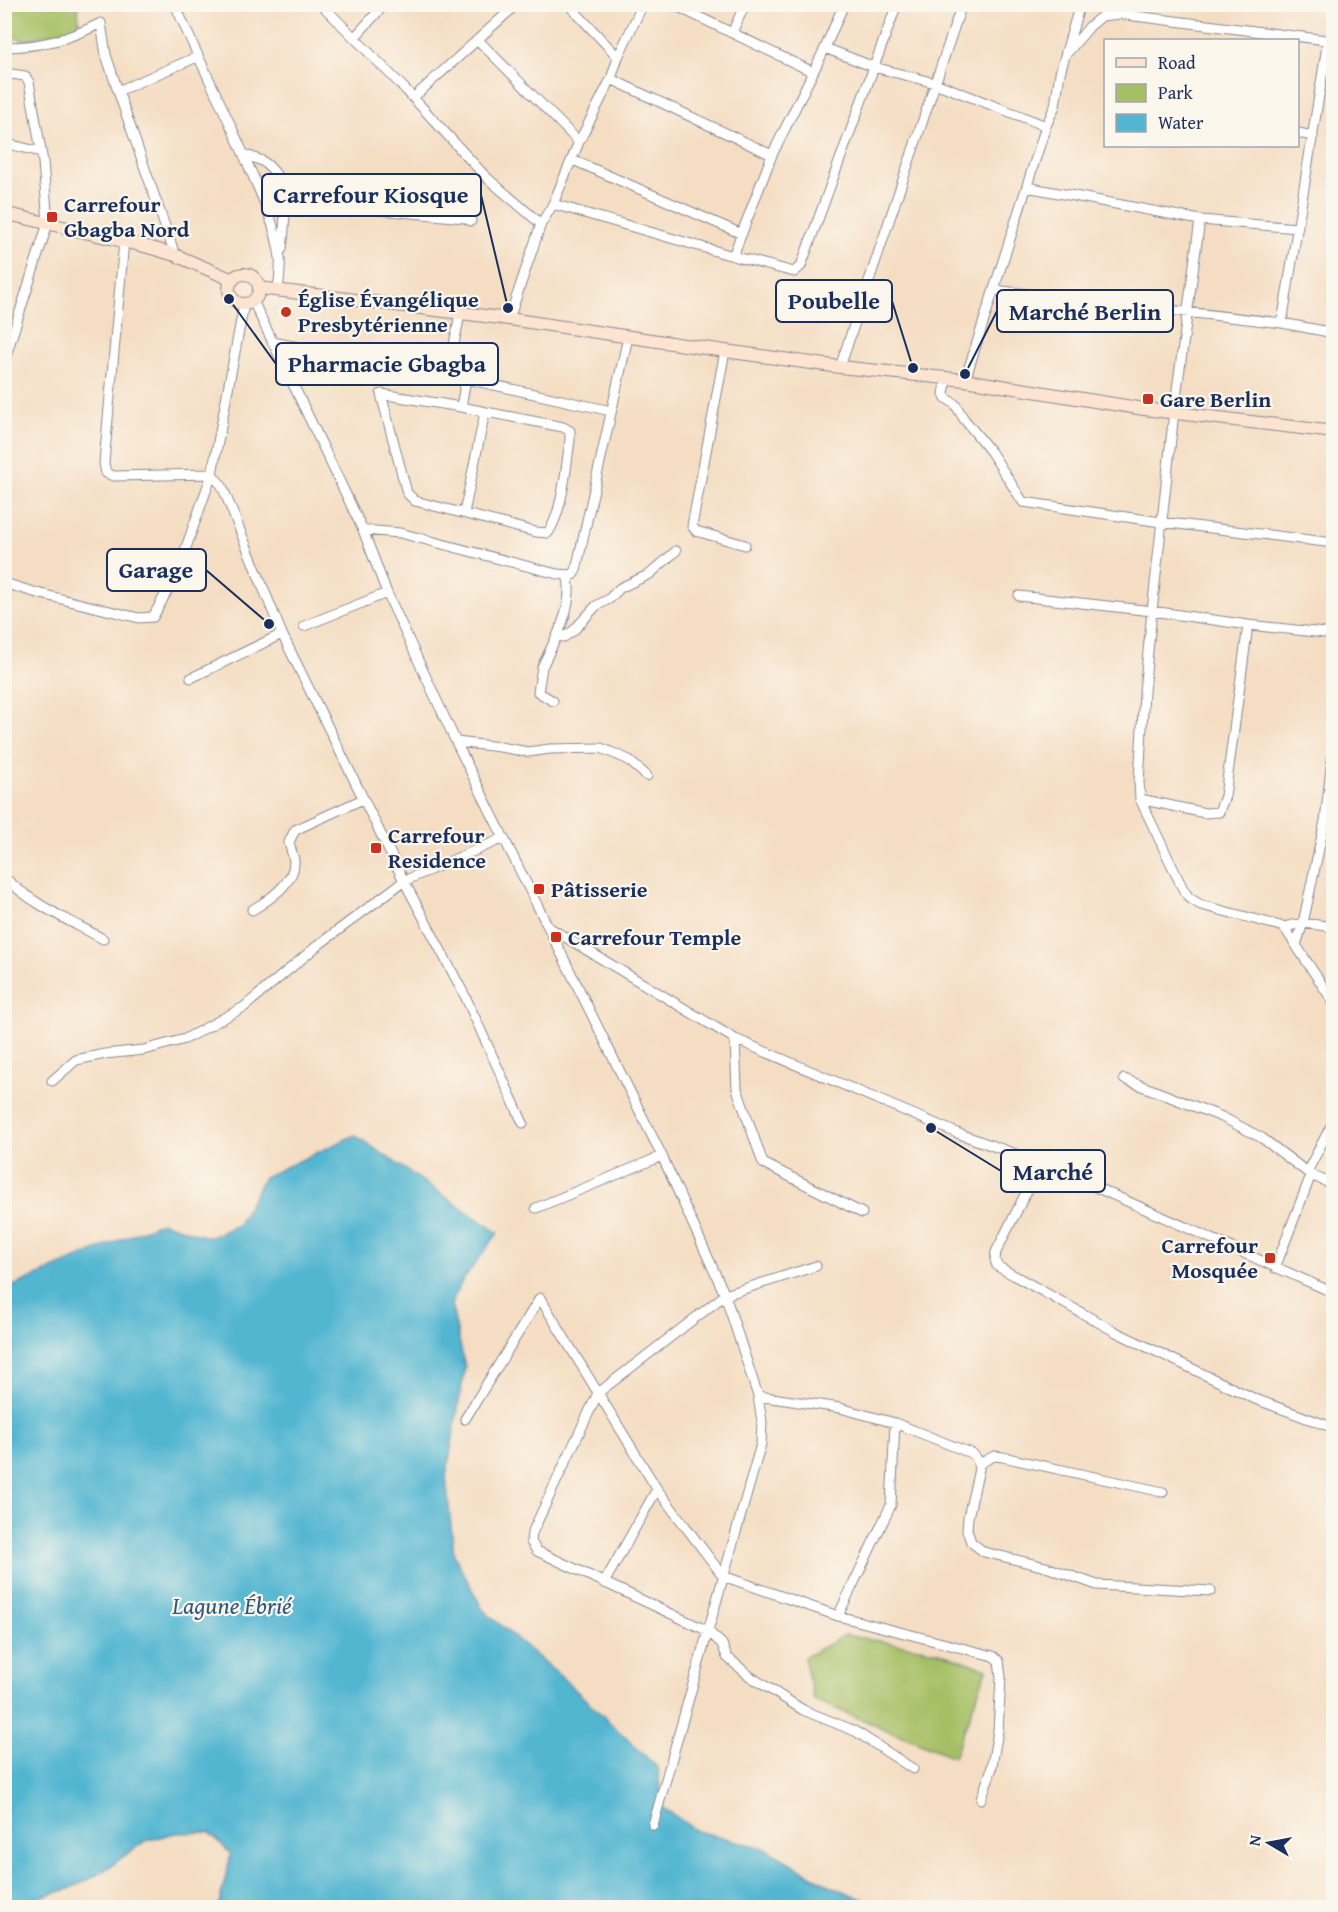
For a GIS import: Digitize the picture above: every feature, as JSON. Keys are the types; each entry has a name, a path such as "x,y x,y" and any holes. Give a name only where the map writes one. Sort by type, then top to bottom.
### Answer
{"street":[{"path":"175,4 197,57 244,154 275,232 280,261"},
{"path":"321,4 486,177 541,224"},
{"path":"354,38 385,4"},
{"path":"413,98 517,4"},
{"path":"568,4 618,57"},
{"path":"509,319 541,224 553,204 579,142 611,79 618,57 643,4"},
{"path":"672,4 811,71"},
{"path":"732,33 745,4"},
{"path":"733,256 772,154 811,71 825,48 844,4"},
{"path":"553,204 794,272 801,266 897,4"},
{"path":"840,367 962,4"},
{"path":"965,380 1046,126 1055,106 1065,55 1080,4"},
{"path":"1065,55 1090,26 1102,16 1119,14 1331,40 1282,323"},
{"path":"4,46 30,47 54,42 101,23 106,56 175,255"},
{"path":"478,40 579,142"},
{"path":"825,48 874,67 935,83 1046,126"},
{"path":"118,91 197,57"},
{"path":"4,362 48,223 41,152 29,82 25,76 11,74"},
{"path":"611,79 772,154"},
{"path":"1299,133 1313,136"},
{"path":"4,143 41,152"},
{"path":"244,154 262,162 273,172 285,201 278,290"},
{"path":"573,160 742,234"},
{"path":"1027,187 1200,220 1298,228"},
{"path":"285,201 465,218 471,221"},
{"path":"4,213 175,255 232,280"},
{"path":"1200,220 1161,522 1144,692 1140,799 1189,898 1201,905 1284,927 1303,923 1334,927"},
{"path":"124,241 104,463 105,473 114,476 212,474"},
{"path":"241,274 255,279 259,288 256,298 248,303 235,301 230,293 232,280 241,274"},
{"path":"259,288 509,319 840,367 965,380 1174,412 1334,432"},
{"path":"994,290 1282,323 1334,333"},
{"path":"4,583 139,618 153,617 177,573 212,474 248,303"},
{"path":"248,303 272,342 363,530 387,593 456,742 662,1156 724,1295 758,1396 762,1422 761,1444 653,1825"},
{"path":"448,375 460,314"},
{"path":"363,530 400,533 573,575 576,570 628,336"},
{"path":"272,342 448,375 610,411"},
{"path":"725,351 692,526 696,531 745,544"},
{"path":"947,378 944,394 946,398 955,404 991,452 1023,502 1334,543"},
{"path":"461,407 466,379"},
{"path":"381,394 485,411 570,431 557,513 548,533 536,532 415,501 407,493 381,394"},
{"path":"464,513 485,411"},
{"path":"212,474 222,486 282,634 404,881 465,996 523,1123"},
{"path":"557,636 564,637 573,631 596,606 609,599 620,588 650,574 676,551"},
{"path":"553,701 538,692 542,667 557,636 566,609 570,584 567,575"},
{"path":"304,626 387,593"},
{"path":"1019,596 1152,611 1248,626 1334,634"},
{"path":"1140,799 1205,813 1219,812 1225,796 1248,626"},
{"path":"191,678 282,634"},
{"path":"456,742 528,752 550,748 601,748 627,759 647,776"},
{"path":"1296,945 1329,822 1334,742"},
{"path":"252,910 279,892 292,872 294,863 289,842 295,830 363,799"},
{"path":"52,1081 76,1060 144,1050 185,1039 244,1007 317,946 404,881 504,838"},
{"path":"4,877 36,903 104,939"},
{"path":"1284,927 1334,1003"},
{"path":"550,928 735,1039 957,1133 1041,1163 1334,1293"},
{"path":"735,1039 737,1089 763,1163 862,1213"},
{"path":"1124,1079 1222,1117 1262,1138 1309,1174 1334,1185"},
{"path":"1275,1268 1309,1174 1334,1120"},
{"path":"536,1208 662,1156"},
{"path":"1041,1163 996,1252 994,1260 997,1266 1137,1342 1255,1399 1334,1428"},
{"path":"816,1266 724,1295 598,1393 532,1533 531,1542 537,1551 708,1631 722,1644 727,1657 766,1688 803,1710 855,1731 913,1769"},
{"path":"465,1419 540,1298 657,1490 723,1576 838,1616 993,1656 999,1661 1001,1677 996,1747 992,1771 981,1799"},
{"path":"758,1396 840,1408 895,1423 973,1454 979,1464 979,1474 967,1530 971,1542 984,1552 1046,1567 1097,1586 1211,1591"},
{"path":"838,1616 891,1505 895,1423"},
{"path":"979,1464 994,1456 1003,1457 1163,1492"},
{"path":"604,1583 657,1490"}],"green space":[{"path":"4,5 78,5 79,27 26,40 5,36"},
{"path":"845,1635 936,1651 987,1669 954,1757 814,1700 804,1658"}],"water":[{"name":"Lagune Ébrié","path":"355,1135 498,1233 462,1281 451,1304 465,1367 446,1477 454,1555 483,1610 568,1683 658,1768 662,1807 697,1831 764,1848 831,1886 881,1907 215,1907 219,1904 231,1854 209,1832 175,1833 145,1841 102,1872 72,1888 5,1907 4,1290 162,1222 209,1238 238,1225 264,1177"}],"place":[{"name":"Carrefour Gbagba Nord","path":"52,217"},
{"name":"Pharmacie Gbagba","path":"229,299"},
{"name":"Carrefour Kiosque","path":"508,308"},
{"name":"Église Évangélique Presbytérienne","path":"286,312"},
{"name":"Poubelle","path":"913,368"},
{"name":"Marché Berlin","path":"965,374"},
{"name":"Gare Berlin","path":"1148,399"},
{"name":"Garage","path":"269,624"},
{"name":"Carrefour Residence","path":"376,848"},
{"name":"Pâtisserie","path":"539,889"},
{"name":"Carrefour Temple","path":"556,937"},
{"name":"Marché","path":"931,1128"},
{"name":"Carrefour Mosquée","path":"1270,1258"}]}
